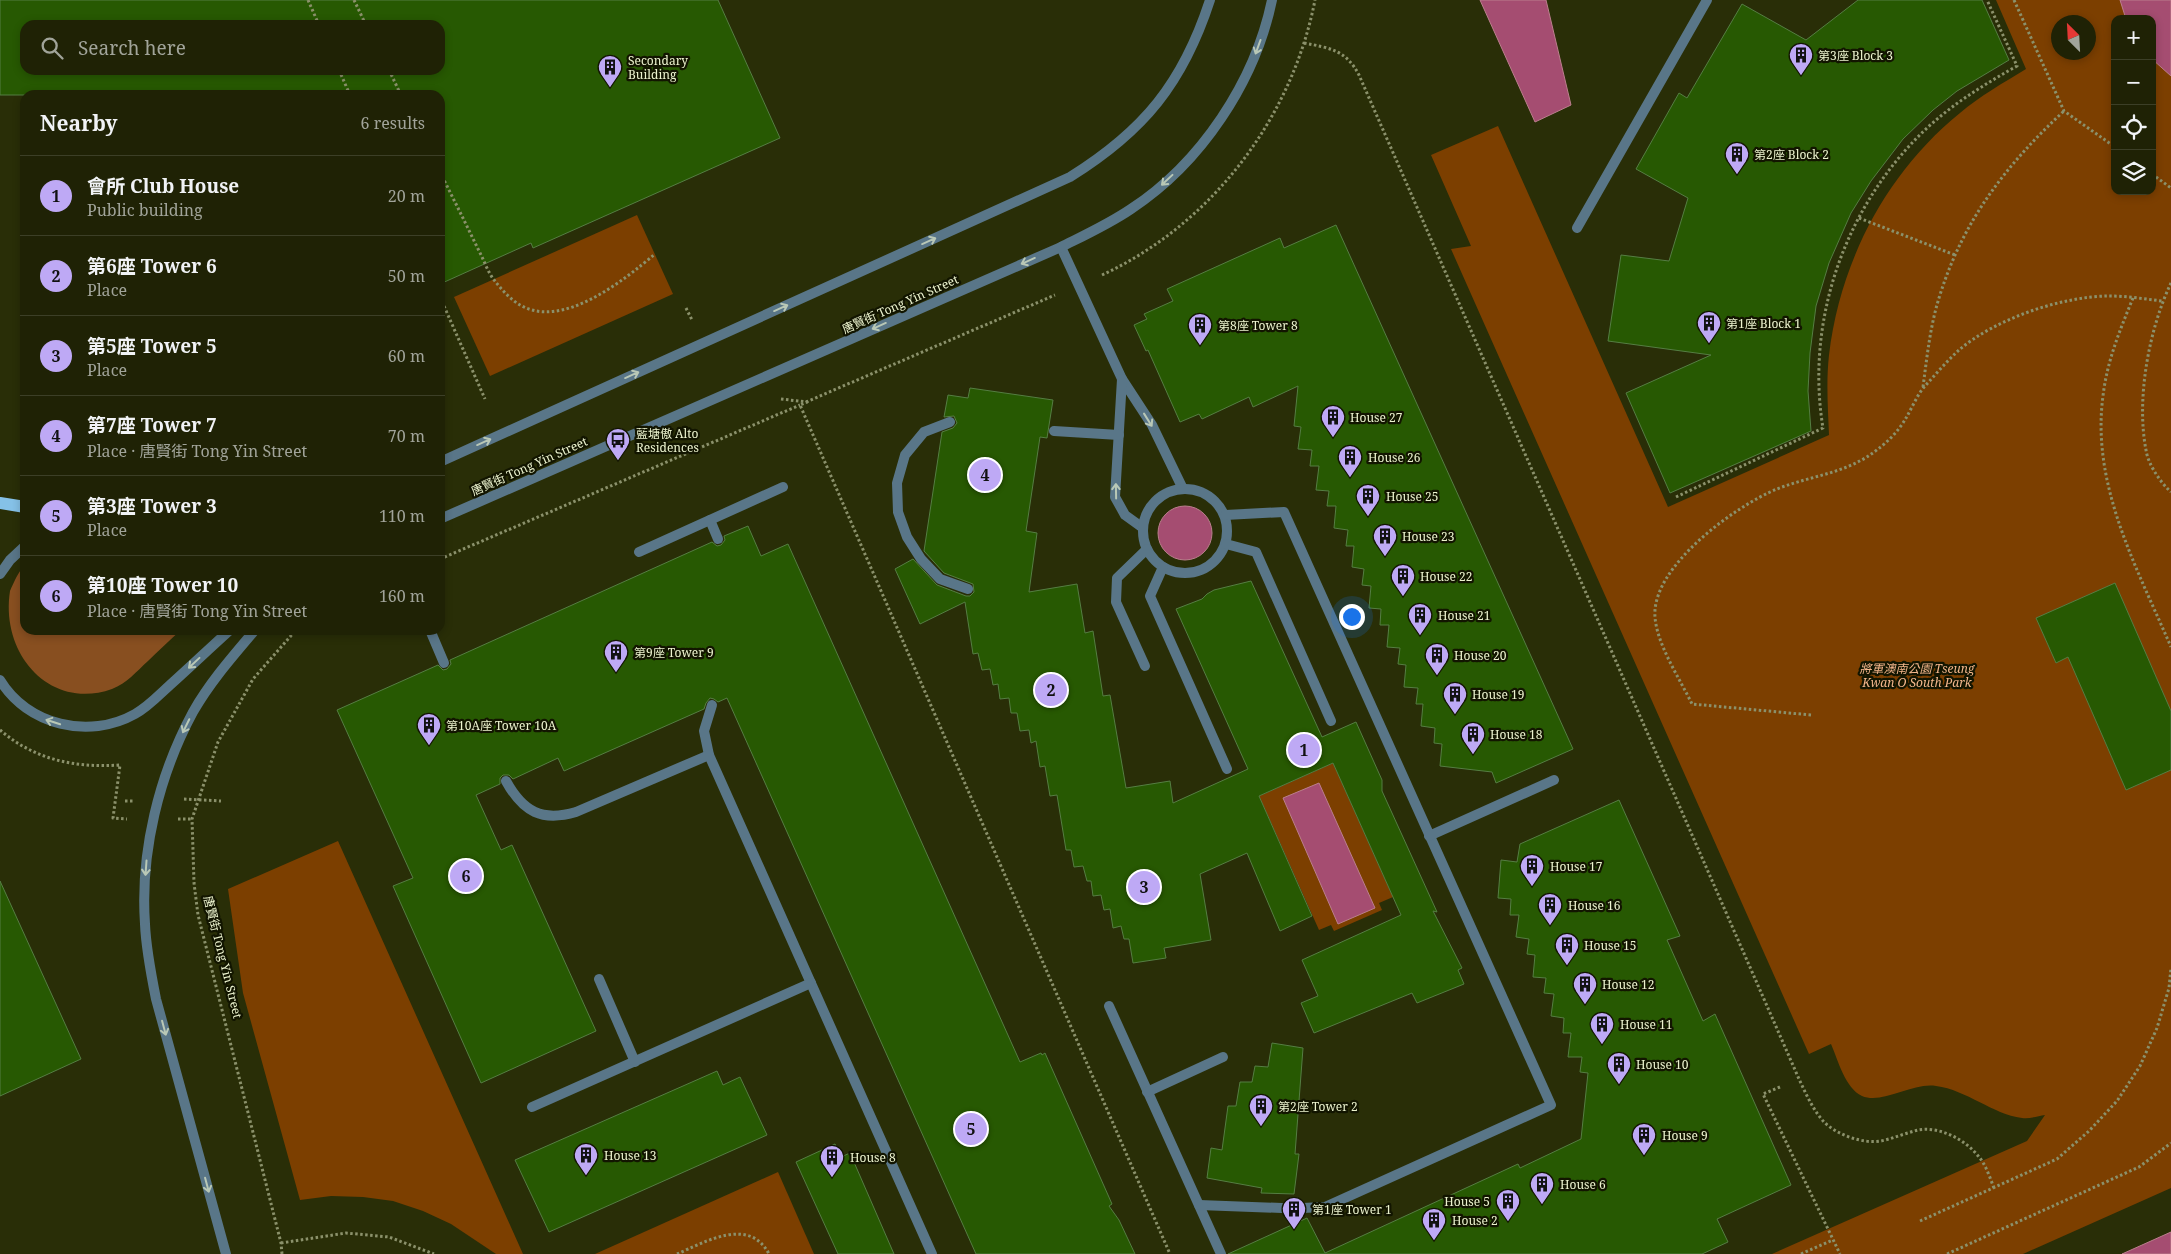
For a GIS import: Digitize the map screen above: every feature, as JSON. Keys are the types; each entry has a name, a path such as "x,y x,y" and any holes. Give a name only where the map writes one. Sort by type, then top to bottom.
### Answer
{"main road":[{"path":"0,502 20,507"}],"street":[{"path":"445,460 1070,177 1112,149 1149,115 1187,60 1201,29 1210,0"},
{"name":"唐賢街 Tong Yin Street","path":"445,517 1061,247 1098,229 1132,208 1164,183 1193,154 1218,122 1240,88 1256,51 1272,0"},
{"path":"1577,228 1707,0"},
{"path":"1061,247 1122,379 1152,425 1183,489"},
{"path":"1122,379 1115,497 1124,515 1143,528"},
{"path":"950,422 924,432 905,455 898,483 898,512 907,537 921,559 940,579 968,589"},
{"path":"1054,431 1119,435"},
{"path":"639,552 783,487"},
{"path":"1183,489 1196,490 1208,495 1218,504 1225,515 1228,529 1226,544 1220,555 1211,564 1200,570 1188,573 1175,572 1163,567 1154,559 1147,549 1143,528 1152,505 1171,491 1183,489"},
{"path":"1225,515 1284,512 1551,1105 1325,1207 1302,1208"},
{"path":"710,520 718,539"},
{"path":"1226,544 1256,552 1331,721"},
{"path":"1145,666 1116,602 1117,578 1147,549"},
{"path":"0,574 10,560 20,551"},
{"path":"1163,567 1150,596 1227,769"},
{"path":"0,680 18,702 37,716 57,724 79,726 107,724 136,714 225,635"},
{"path":"226,1254 156,999 145,922 146,882 148,851 154,820 164,782 177,745 194,711 215,680 251,635"},
{"path":"432,635 444,663"},
{"path":"712,705 704,731 709,755 932,1254"},
{"path":"506,781 515,798 525,807 550,816 564,816 709,755"},
{"path":"1429,836 1554,780"},
{"path":"598,979 635,1062"},
{"path":"532,1108 811,983"},
{"path":"1109,1006 1221,1254"},
{"path":"1148,1092 1223,1057"},
{"path":"1198,1205 1282,1208"}],"path":[{"path":"308,0 317,20"},
{"path":"354,0 364,20"},
{"path":"1676,498 1823,428 1819,379 1823,324 1837,270 1859,218 1889,170 1926,129 1970,94 2017,66 1987,0"},
{"path":"2014,0 2064,110 2111,144"},
{"path":"1304,43 1338,51 1354,66 1359,75 1798,1079 1813,1108 1825,1123 1841,1134 1860,1140 1879,1141 1920,1130 1943,1132 1964,1141 1980,1158 1994,1188"},
{"path":"341,75 348,90"},
{"path":"391,75 398,90"},
{"path":"1923,388 1928,343 1939,298 1955,255 1976,215 2001,177 2030,142 2064,110"},
{"path":"2156,177 2171,188"},
{"path":"445,182 494,280 519,304 534,310 557,311 596,297 632,274 655,254"},
{"path":"1859,218 1955,255"},
{"path":"2171,283 2162,301 2148,349 2142,400 2146,451 2162,484 2171,492"},
{"path":"1811,715 1692,704 1657,632 1654,615 1657,598 1663,583 1694,545 1719,522 1747,504 1777,489 1846,469 1878,449 1905,421 1923,388 1960,350 2005,320 2056,302 2109,296 2162,301"},
{"path":"2133,298 2114,346 2103,396 2102,448 2110,499 2128,548 2171,647"},
{"path":"445,308 486,399"},
{"path":"800,404 1170,1254"},
{"name":"唐賢街 Tong Yin Street","path":"282,1254 281,1243 198,915 194,882 192,819 218,742 253,679 292,635"},
{"path":"0,730 23,747 48,759 87,766 120,765 113,818 122,819"},
{"path":"1920,1221 2057,1160 2089,1132 2117,1101 2140,1066 2157,1028 2169,988 2171,968"},
{"path":"1780,1086 1763,1094 1840,1254"},
{"path":"1947,1254 2139,1167 2171,1143"},
{"path":"281,1243 346,1233 389,1237 434,1254"},
{"path":"677,1254 725,1234 750,1236 766,1249 769,1254"},
{"path":"1801,1254 1833,1240"}],"green space":[{"name":"將軍澳南公園 Tseung Kwan O South Park","path":"1996,0 2171,0 2171,1188 2023,1254 1772,1254 2027,1141 2045,1115 2031,1118 2011,1116 1958,1092 1936,1086 1918,1087 1879,1098 1862,1096 1851,1087 1839,1065 1831,1044 1809,1054 1451,249 1471,246 1431,155 1498,126 1668,507 1829,435 1829,355 1835,320 1844,286 1856,253 1889,191 1910,163 1960,113 2026,69"},
{"path":"637,215 673,294 490,376 454,297"},
{"path":"1333,763 1393,897 1379,903 1382,910 1334,931 1331,925 1319,930 1259,796"},
{"path":"338,841 523,1254 496,1254 451,1224 423,1211 393,1201 363,1197 331,1196 300,1200 243,993 228,889"},
{"path":"778,1172 814,1254 595,1254"}],"shaded area":[{"path":"1480,0 1546,0 1571,105 1535,122"},
{"path":"2120,0 2171,0 2171,76 2156,63 2156,15 2125,15"},
{"path":"1185,506 1195,508 1204,514 1210,523 1212,533 1210,543 1204,552 1195,558 1185,560 1175,558 1166,552 1160,543 1158,533 1160,523 1166,514 1175,508"},
{"path":"20,571 20,635 176,635 131,677 112,689 90,694 69,692 50,685 34,672 22,656 13,636 9,614 10,591"},
{"path":"1319,783 1375,908 1338,924 1283,798"},
{"path":"2171,1232 2171,1254 2122,1254"}],"building":[{"name":"Secondary Building","path":"0,0 718,0 780,138 533,248 531,243 445,282 445,90 20,90 20,95 0,95"},
{"path":"1858,0 1982,0 2009,60 1957,91 1933,110 1903,139 1871,181 1851,213 1829,263 1816,306 1810,353 1808,391 1811,431 1670,493 1626,393 1711,355 1608,341 1621,255 1669,261 1688,198 1636,169 1679,93 1687,98 1742,4 1806,40"},
{"path":"1336,225 1573,749 1496,783 1492,772 1440,766 1442,744 1434,743 1435,728 1421,726 1423,704 1416,704 1418,688 1404,687 1406,665 1398,664 1400,648 1387,647 1389,625 1380,625 1381,609 1369,608 1371,586 1362,585 1364,569 1352,567 1354,546 1346,546 1348,530 1334,528 1336,506 1327,506 1329,491 1316,490 1319,466 1310,466 1312,450 1298,449 1301,427 1294,426 1298,386 1253,407 1249,397 1202,419 1199,414 1180,422 1148,350 1146,351 1134,325 1147,319 1144,314 1173,301 1167,289 1280,238 1284,248"},
{"path":"970,388 1053,400 1047,438 1040,437 1026,531 1037,533 1029,592 1077,584 1085,633 1093,631 1103,696 1110,695 1126,788 1170,781 1173,803 1248,769 1176,609 1202,599 1214,590 1251,581 1322,737 1356,722 1382,780 1382,791 1437,912 1433,911 1462,968 1458,970 1464,984 1417,1003 1412,993 1314,1033 1301,1003 1318,996 1302,960 1401,915 1333,763 1259,796 1312,916 1280,931 1247,853 1200,874 1211,940 1164,948 1166,958 1133,963 1129,939 1124,939 1121,926 1113,928 1110,909 1104,910 1101,895 1093,896 1091,881 1087,881 1083,866 1074,867 1071,850 1066,850 1057,795 1050,796 1045,766 1040,767 1036,741 1031,743 1029,730 1020,731 1017,713 1011,713 1009,698 1000,699 998,684 993,685 990,669 982,670 978,653 973,654 965,602 920,624 895,569 913,559 937,585 966,596 970,596 974,592 973,584 944,573 924,551 942,432 953,428 957,423 954,416 944,417 948,395 968,398"},
{"path":"748,526 761,556 788,544 1020,1062 1045,1053 1112,1204 1109,1206 1119,1220 1135,1254 976,1254 727,698 718,702 710,698 704,709 564,771 558,758 513,779 509,775 503,775 500,778 500,784 476,795 501,850 512,845 596,1031 481,1083 393,886 413,878 337,710 438,665 443,670 447,669 451,664 450,660 712,542 717,546 721,545 725,540 724,536"},
{"path":"2115,583 2171,711 2171,770 2126,790 2068,657 2056,663 2036,618"},
{"path":"1619,800 1680,936 1667,940 1703,1021 1715,1014 1791,1185 1717,1219 1728,1242 1702,1254 1228,1254 1307,1218 1325,1253 1518,1164 1520,1168 1581,1139 1588,1073 1580,1072 1582,1057 1568,1057 1571,1033 1563,1033 1564,1018 1551,1016 1554,994 1544,993 1546,978 1533,977 1535,955 1527,954 1529,939 1516,937 1519,915 1510,915 1511,899 1498,898 1501,860 1517,862 1520,844"},
{"path":"0,881 81,1059 0,1096"},
{"name":"第2座 Tower 2","path":"1272,1043 1303,1048 1295,1154 1299,1154 1294,1194 1261,1193 1262,1188 1207,1178 1211,1148 1222,1150 1228,1106 1236,1106 1240,1082 1252,1082 1255,1066 1268,1067"},
{"path":"717,1071 723,1085 740,1077 767,1135 549,1232 515,1160"},
{"path":"835,1144 841,1157 850,1153 894,1254 838,1254 796,1162"}],"place":[{"name":"第3座 Block 3","path":"1801,76"},
{"name":"Secondary Building","path":"610,88"},
{"name":"第2座 Block 2","path":"1737,175"},
{"name":"第1座 Block 1","path":"1709,344"},
{"name":"第8座 Tower 8","path":"1200,346"},
{"name":"House 27","path":"1333,438"},
{"name":"藍塘傲 Alto Residences","path":"618,461"},
{"name":"第7座 Tower 7","path":"985,475"},
{"name":"House 26","path":"1350,478"},
{"name":"House 25","path":"1368,517"},
{"name":"House 23","path":"1385,557"},
{"name":"House 22","path":"1403,597"},
{"name":"House 21","path":"1420,636"},
{"name":"第9座 Tower 9","path":"616,673"},
{"name":"House 20","path":"1437,676"},
{"name":"第6座 Tower 6","path":"1051,690"},
{"name":"House 19","path":"1455,715"},
{"name":"第10A座 Tower 10A","path":"429,746"},
{"name":"會所 Club House","path":"1304,750"},
{"name":"House 18","path":"1473,755"},
{"name":"第10座 Tower 10","path":"466,876"},
{"name":"第5座 Tower 5","path":"1144,887"},
{"name":"House 17","path":"1532,887"},
{"name":"House 16","path":"1550,926"},
{"name":"House 15","path":"1567,966"},
{"name":"House 12","path":"1585,1005"},
{"name":"House 11","path":"1602,1045"},
{"name":"House 10","path":"1619,1085"},
{"name":"第2座 Tower 2","path":"1261,1127"},
{"name":"第3座 Tower 3","path":"971,1129"},
{"name":"House 9","path":"1644,1156"},
{"name":"House 13","path":"586,1176"},
{"name":"House 8","path":"832,1178"},
{"name":"House 6","path":"1542,1205"},
{"name":"House 5","path":"1508,1222"},
{"name":"第1座 Tower 1","path":"1294,1230"},
{"name":"House 2","path":"1434,1241"}]}
